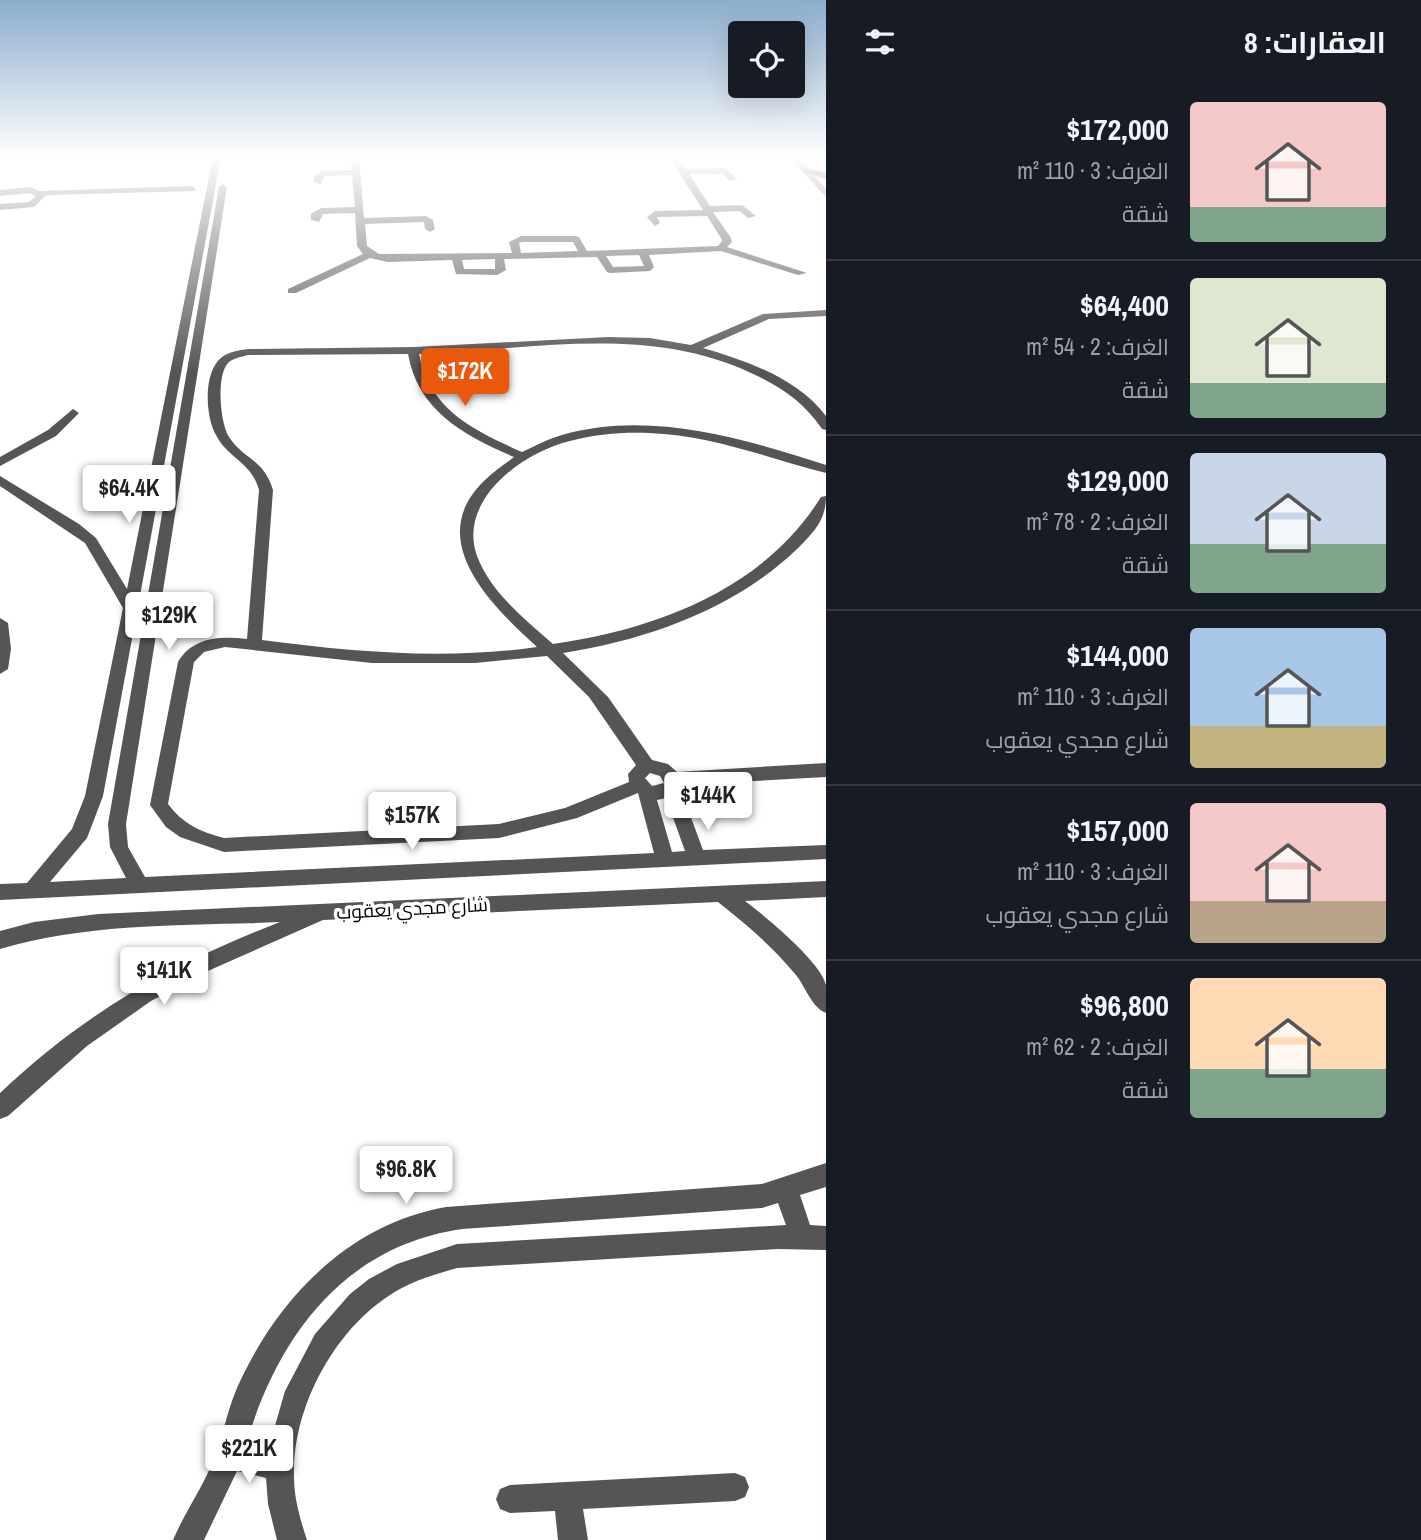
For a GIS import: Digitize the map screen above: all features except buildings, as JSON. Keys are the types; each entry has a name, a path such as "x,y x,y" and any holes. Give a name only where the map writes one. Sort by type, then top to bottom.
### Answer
{"street":[{"path":"32,890 75,840 86,821 94,796 203,229"},
{"path":"139,884 119,847 117,824 217,229"},
{"path":"361,229 362,249 370,254 388,258 643,253 721,248 802,273"},
{"path":"720,229 726,238 725,245 721,248"},
{"path":"517,256 514,242 521,239 576,239 584,254"},
{"path":"600,254 610,270 647,269 649,267 643,253"},
{"path":"292,291 370,254"},
{"path":"456,257 460,272 497,272 501,270 499,256"},
{"path":"695,347 767,316 826,313"},
{"path":"254,643 266,490 264,477 257,466 232,448 218,427 216,380 221,363 232,356 248,352 414,351 650,340 695,347 754,369 792,390 821,415 826,426"},
{"path":"414,351 415,369 422,388 437,407 459,425 521,456"},
{"path":"178,362 196,361"},
{"path":"0,462 46,437 73,413"},
{"path":"647,767 596,694 487,589 470,555 468,522 480,492 504,467 521,456 567,439 599,432 644,429 692,432 739,441 826,469"},
{"path":"0,480 74,527 91,541 131,609"},
{"path":"826,500 794,545 741,586 695,610 626,635 552,649 488,657 428,659 369,658 254,643 209,644 196,650 187,659 159,805 171,823 194,837 224,845 499,831 538,825 642,788 660,793 672,784 826,770"},
{"path":"0,622 3,641 0,669"},
{"path":"665,860 637,774 647,767 660,768 672,784 697,859"},
{"path":"94,796 122,795"},
{"name":"شارع مجدي يعقوب","path":"0,892 826,852"},
{"name":"شارع مجدي يعقوب","path":"0,940 66,925 826,889"},
{"path":"722,894 760,922 794,957 826,1004"},
{"path":"0,1108 69,1046 117,1011 167,981 216,957 329,912"},
{"path":"188,1540 229,1455 247,1398 272,1348 302,1305 338,1270 377,1244 419,1226 462,1217 762,1196 826,1175"},
{"path":"292,1540 284,1515 280,1467 291,1411 312,1362 341,1321 376,1289 415,1267 457,1256 814,1238 786,1190"},
{"path":"229,1455 280,1467"},
{"path":"510,1499 735,1487"},
{"path":"567,1496 573,1540"}]}
